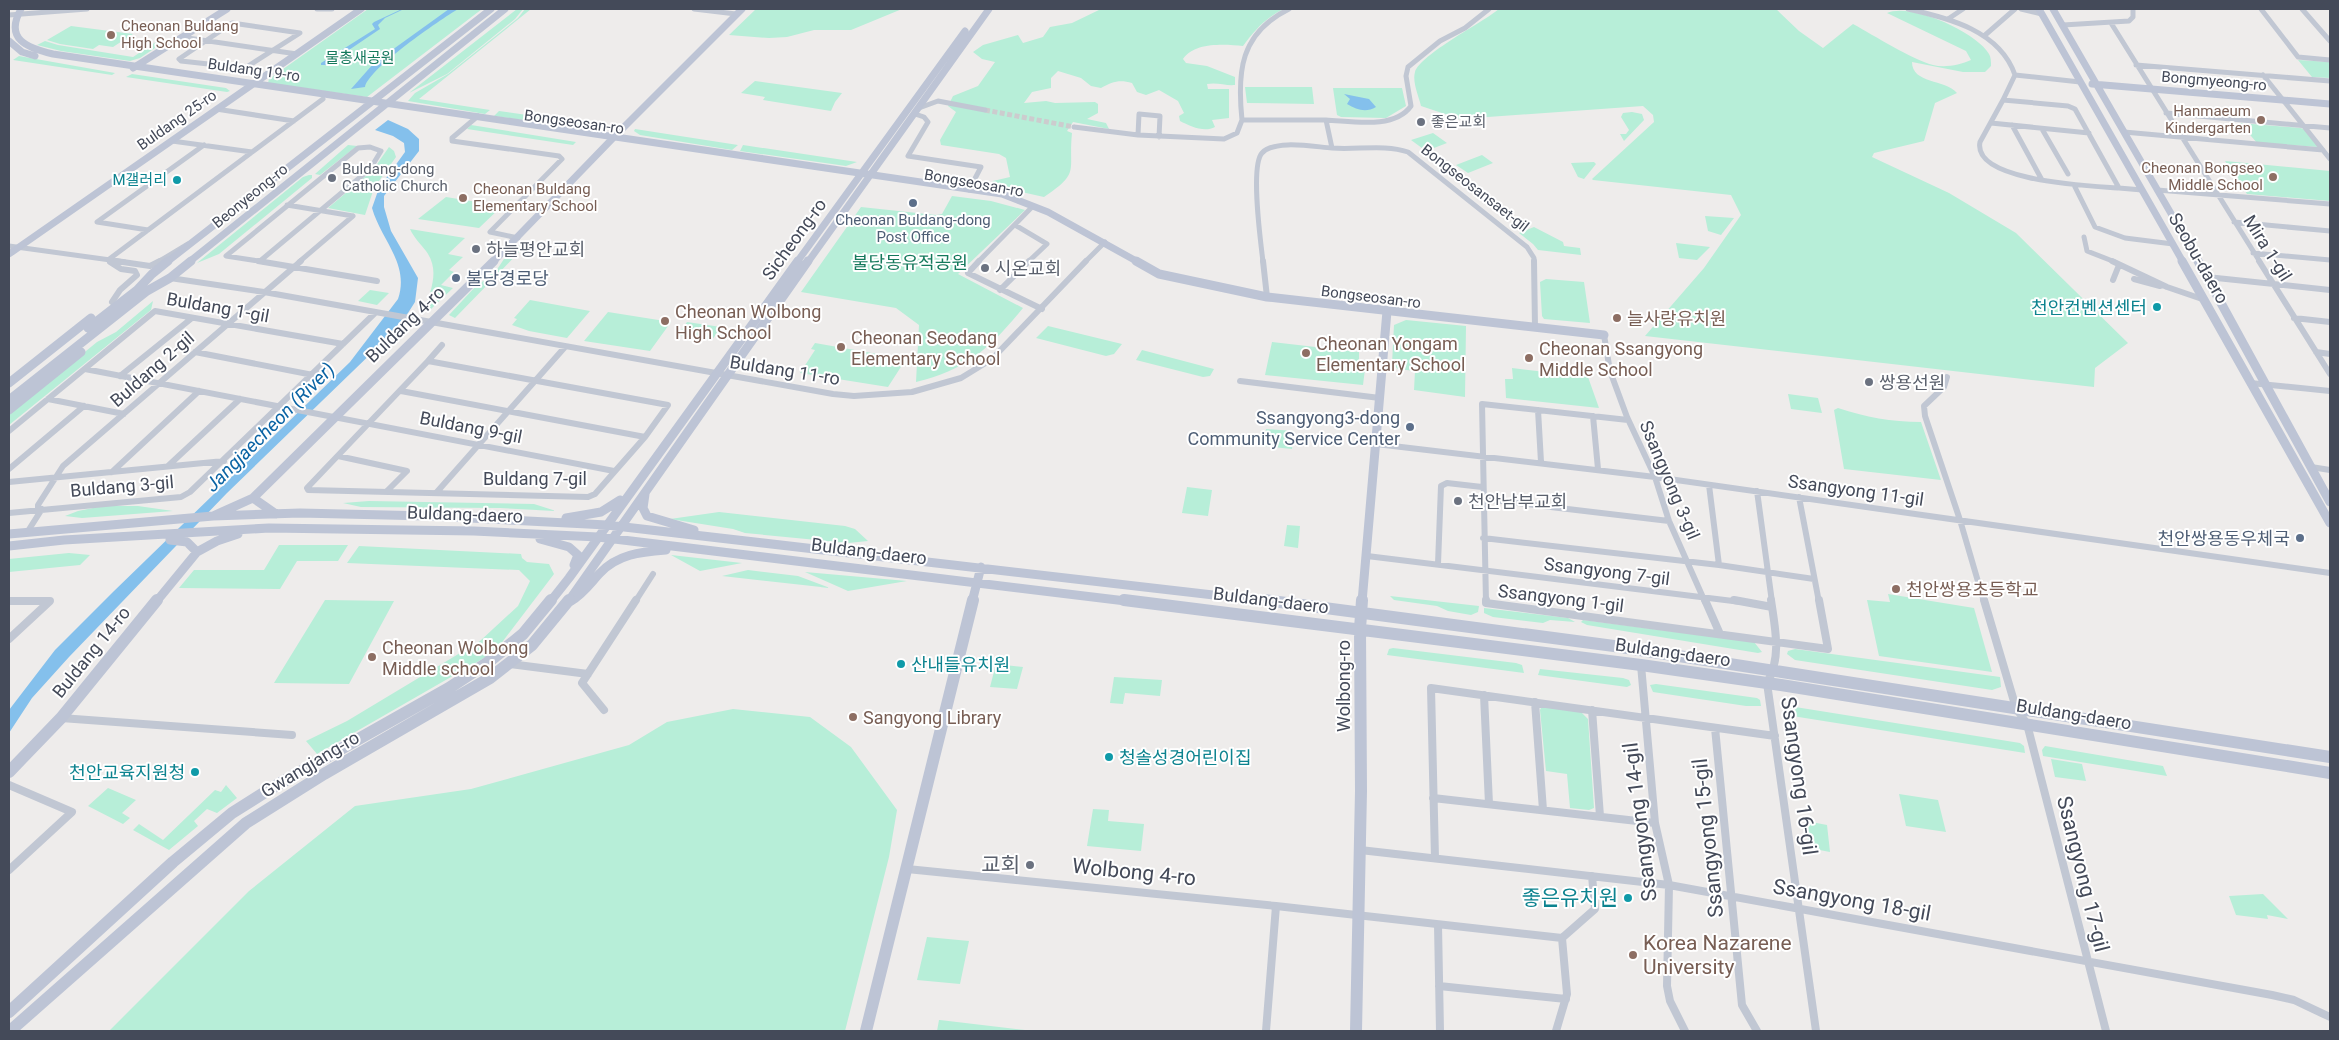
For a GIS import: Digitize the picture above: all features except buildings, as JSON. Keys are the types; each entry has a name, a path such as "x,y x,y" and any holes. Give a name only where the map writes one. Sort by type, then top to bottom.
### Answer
{"main road":[{"path":"132,69 227,9"},
{"name":"Buldang 25-ro","path":"9,254 361,9"},
{"name":"Beonyeong-ro","path":"9,392 137,290 152,274 491,9"},
{"name":"Beonyeong-ro","path":"9,400 147,291 170,278 505,9"},
{"name":"Sicheong-ro","path":"621,526 981,9"},
{"name":"Sicheong-ro","path":"598,538 716,374 864,177 917,111 989,9"},
{"name":"Seobu-daero","path":"2054,9 2207,277 2330,502"},
{"name":"Seobu-daero","path":"2041,11 2330,523"},
{"name":"Buldang 19-ro","path":"13,12 13,31 16,38 31,49 132,69"},
{"name":"Buldang 4-ro","path":"252,498 518,238 612,139 739,12"},
{"name":"Buldang 19-ro","path":"9,41 22,52 43,58 372,103"},
{"name":"Bongmyeong-ro","path":"2080,82 2151,90 2330,104"},
{"name":"Buldang 19-ro","path":"250,86 323,99 372,103"},
{"name":"Bongseosan-ro","path":"372,103 999,198 1032,207"},
{"name":"Bongseosan-ro","path":"864,177 1002,194 1032,207 1159,274 1267,296 1387,312 1604,336"},
{"name":"Bongseosan-ro","path":"1104,244 1156,276 1184,284 1267,299 1604,336"},
{"path":"9,383 112,302 152,274"},
{"path":"9,410 170,278"},
{"name":"Wolbong-ro","path":"1356,1031 1357,915 1360,850 1360,629 1387,312"},
{"path":"549,521 597,514 609,510 634,488"},
{"path":"646,490 642,504 643,512 647,516 711,537"},
{"path":"213,516 252,498 276,514"},
{"name":"Buldang-daero","path":"28,531 213,516 276,514 549,521 621,526 1362,612 1772,676 2016,708 2330,757"},
{"name":"Gwangjang-ro","path":"10,1031 246,823 324,774 464,694 510,664 532,645 568,602 621,526"},
{"path":"9,546 145,535 160,540 187,542 197,552 217,540 263,528"},
{"name":"Buldang-daero","path":"145,535 263,528 381,528 612,539 978,582 1641,665 1772,676 2027,724 2330,773"},
{"path":"9,534 28,531"},
{"path":"516,533 569,547 578,555 570,578"},
{"name":"Gwangjang-ro","path":"9,1012 173,862 232,813 270,789 449,688 487,663 523,634 570,578 598,538"},
{"path":"568,602 585,593 603,570 614,560 625,555 688,548"},
{"name":"Buldang 14-ro","path":"9,772 61,718 197,552"},
{"path":"866,1031 981,567"}],"street":[{"path":"13,12 87,9"},
{"path":"317,9 332,9"},
{"path":"694,9 739,12"},
{"path":"1074,127 1159,137 1224,139 1236,136 1241,129 1242,120 1239,86 1244,52 1251,41 1274,17 1289,9"},
{"path":"1242,120 1386,121 1404,115 1411,106 1406,76 1408,67 1440,41 1465,28 1489,9"},
{"path":"1908,9 1948,19 1984,36 1998,46 2008,58 2015,75 1991,123 1981,138 1979,147 1982,155 2000,169 2074,186 2142,190"},
{"path":"1948,19 1963,9"},
{"path":"1984,36 2015,9"},
{"path":"2021,9 2041,11"},
{"path":"2063,25 2129,21 2133,17 2133,9"},
{"path":"2261,9 2298,57 2330,60"},
{"path":"2302,9 2330,41"},
{"path":"232,23 300,33 250,67 240,69 181,61 179,59 205,40 232,23"},
{"name":"Mira 1-gil","path":"2111,23 2180,137 2330,374"},
{"path":"181,37 297,54"},
{"path":"2136,65 2330,80"},
{"path":"2015,75 2080,82"},
{"path":"2262,75 2330,159"},
{"path":"928,94 938,101 985,110"},
{"path":"108,260 323,99"},
{"path":"2003,100 2068,106 2075,109 2119,188"},
{"path":"917,111 926,104 938,101"},
{"path":"216,109 294,121"},
{"name":"Bongseosan-ro","path":"917,111 928,122 908,156 981,167 969,190"},
{"path":"2166,113 2330,128"},
{"path":"1138,135 1139,114 1157,114 1160,116 1159,137"},
{"path":"475,119 452,138 452,141 559,156 562,159 490,232 518,238"},
{"path":"1326,120 1332,148"},
{"path":"1991,123 2088,133"},
{"path":"2012,125 2042,180"},
{"path":"2042,128 2068,174"},
{"path":"2124,132 2323,150"},
{"path":"172,141 252,152"},
{"path":"148,230 97,222 204,145"},
{"path":"260,261 370,169 381,150 370,147 358,148 226,256 376,281"},
{"name":"Bongseosansaet-gil","path":"1267,296 1257,203 1256,163 1260,155 1277,147 1365,150 1392,147 1408,152 1520,239 1534,258 1535,327"},
{"path":"2074,186 2095,228 2125,238 2172,244"},
{"path":"2157,190 2330,204"},
{"path":"287,205 320,210"},
{"path":"1032,207 968,273 1042,309"},
{"name":"Buldang 2-gil","path":"28,531 40,509 38,506 63,466 353,216 320,210"},
{"path":"2234,222 2330,231"},
{"path":"1000,290 1047,244 1015,225"},
{"path":"2084,237 2087,251 2145,275 2168,288"},
{"path":"9,246 150,266 158,264 178,248 196,241"},
{"name":"Buldang 11-ro","path":"378,313 716,374 854,396 912,392 961,378 992,359 1104,244"},
{"path":"2253,253 2330,260"},
{"path":"108,260 122,268 135,271 137,275 120,290 112,302"},
{"path":"2114,280 2119,265"},
{"path":"2207,277 2330,290"},
{"path":"170,278 264,292 378,313"},
{"path":"2134,280 2168,288 2205,300"},
{"name":"Buldang 1-gil","path":"9,431 155,311 344,344"},
{"name":"Buldang 3-gil","path":"40,509 181,497 190,492 378,313"},
{"path":"120,376 192,318"},
{"path":"2294,318 2330,322"},
{"name":"Ssangyong 3-gil","path":"1604,336 1610,371 1628,420 1654,477 1669,521 1720,634"},
{"path":"338,456 401,391 442,345"},
{"path":"436,493 565,347"},
{"path":"195,352 313,375"},
{"path":"2316,352 2330,354"},
{"path":"428,361 535,380"},
{"path":"85,369 281,406"},
{"path":"1947,377 1944,388 1924,406 1925,416 1960,520 2016,708 2027,724"},
{"name":"Buldang 7-gil","path":"338,456 307,488 308,490 588,497 595,494 645,437 668,405 535,380"},
{"path":"1240,381 1380,398"},
{"path":"2250,383 2330,391"},
{"path":"112,472 198,391"},
{"path":"401,391 645,437"},
{"path":"48,399 124,414"},
{"path":"168,466 172,460 240,399"},
{"name":"Ssangyong 1-gil","path":"1538,410 1482,404 1482,499 1486,603 1828,649 1814,579"},
{"path":"9,469 84,406"},
{"name":"Buldang 9-gil","path":"281,406 369,424 480,443 614,472"},
{"path":"1541,462 1538,410 1628,420"},
{"path":"1593,416 1598,469"},
{"name":"Ssangyong 11-gil","path":"1376,444 1598,469 2330,573"},
{"path":"338,456 406,471 387,491"},
{"path":"9,482 224,461"},
{"path":"2311,467 2330,470"},
{"path":"1438,564 1441,486 1447,483 1482,486"},
{"path":"1709,485 1719,565"},
{"name":"Ssangyong 16-gil","path":"1757,492 1777,642 1772,676 1774,736 1816,1031"},
{"path":"1483,538 1719,565 1814,579 1799,497"},
{"path":"1482,499 1669,521"},
{"path":"9,513 40,509"},
{"name":"Ssangyong 7-gil","path":"1367,556 1715,598 1772,607"},
{"path":"604,710 582,683 653,574"},
{"path":"9,601 50,601 9,639"},
{"path":"510,664 588,674"},
{"name":"Ssangyong 14-gil","path":"1641,665 1655,823 1669,885 1667,986 1670,1001 1685,1031"},
{"path":"1435,858 1431,688 1774,736"},
{"path":"1484,695 1489,804"},
{"path":"1535,702 1543,810"},
{"path":"1592,710 1600,816"},
{"path":"61,718 292,735"},
{"name":"Ssangyong 17-gil","path":"2027,724 2106,1031"},
{"name":"Ssangyong 15-gil","path":"1714,728 1742,1005 1757,1031"},
{"path":"9,785 72,812 9,870"},
{"path":"1433,798 1655,823"},
{"name":"Ssangyong 18-gil","path":"1360,850 1669,885 2272,995 2294,1000 2330,1017"},
{"name":"Wolbong 4-ro","path":"907,869 1276,906 1562,938"},
{"path":"1556,1031 1567,994 1562,938 1595,910 1592,876"},
{"path":"1266,1031 1276,906"},
{"path":"1438,924 1440,1031"},
{"path":"1439,986 1566,999"}],"green space":[{"name":"물총새공원","path":"368,9 482,9 367,97 268,83 269,79"},
{"path":"517,9 523,9 515,19 447,74 409,93"},
{"path":"525,9 531,9 419,99 490,110 485,114 408,101 415,93 448,74 518,18"},
{"path":"756,9 902,9 851,30 814,30 787,37 769,38 729,35"},
{"path":"1101,9 1284,9 1261,25 1243,46 1210,45 1188,53 1183,59 1186,63 1207,66 1235,77 1235,85 1207,84 1208,89 1229,89 1229,118 1212,120 1215,127 1211,129 1197,128 1180,121 1179,116 1184,113 1178,101 1159,90 1146,95 1137,92 1132,83 1123,81 1101,88 1091,86 1081,78 1058,71 1051,78 1051,88 1032,92 1024,103 1046,101 1055,103 1095,102 1098,104 1098,113 1087,119 1106,123 1109,129 1073,122 1067,131 1072,133 1071,164 1068,176 1056,189 1044,197 990,185 993,181 1010,177 1006,158 999,154 941,145 940,140 956,112 948,106 953,96 978,86 995,62 982,59 973,52 983,45 1018,35 1023,43 1043,37 1050,27 1072,23"},
{"path":"1499,9 1776,9 1799,31 1823,48 1853,24 1914,58 1933,65 1942,66 1957,65 1971,60 1966,51 1887,13 1897,11 1926,15 1958,28 1982,45 1990,55 1991,66 1985,72 1963,72 1912,62 1913,69 1917,74 1923,78 1945,85 1957,93 1935,103 1924,141 1874,153 1872,157 1949,193 2016,233 2128,343 2095,368 2094,387 1645,336 1704,268 1741,215 1731,195 1592,179 1654,122 1653,115 1643,106 1460,119 1421,106 1414,80 1415,72 1420,65 1440,48"},
{"path":"71,26 133,34 113,47 99,45 93,49 47,40"},
{"path":"162,38 167,40 140,58 130,61 61,51 37,45 45,41 58,45 133,57"},
{"path":"19,56 115,73 112,75 13,60"},
{"path":"2298,60 2330,62 2330,78 2312,77"},
{"path":"132,74 226,88 230,91 126,77"},
{"path":"755,81 842,93 831,111 763,100 765,97 741,93"},
{"path":"1245,87 1312,87 1314,104 1247,103"},
{"path":"1333,88 1402,88 1406,106 1386,118 1341,117 1337,115"},
{"path":"499,111 611,127 600,131 494,116"},
{"path":"1623,113 1642,114 1644,120 1624,141 1620,134 1626,134 1629,130 1621,117"},
{"path":"2240,123 2301,128 2305,130 2319,147 2257,143"},
{"path":"471,125 576,142 573,145 467,129"},
{"path":"635,129 738,145 732,150 640,135 634,131"},
{"path":"1433,133 1447,143 1426,151 1411,140"},
{"path":"348,145 357,146 320,175 315,174"},
{"path":"743,145 857,162 846,166 740,151"},
{"path":"389,147 394,151 396,157 374,188 365,215 328,208 373,170"},
{"path":"1482,155 1493,163 1468,173 1456,165"},
{"path":"2225,161 2330,171 2330,201 2247,194"},
{"path":"1594,162 1596,164 1584,179 1578,177 1571,163"},
{"path":"312,175 312,178 219,254 197,263 303,177"},
{"name":"불당동유적공원","path":"952,196 991,201 1025,210 958,274 1023,308 989,345 964,364 934,377 916,382 919,325 896,308 801,292 861,207 936,215 942,214"},
{"path":"446,197 502,206 479,228 418,219"},
{"path":"1705,216 1734,218 1721,235 1708,231"},
{"path":"1534,227 1563,242 1564,246 1580,248 1581,255 1538,250 1519,233"},
{"path":"410,229 465,238 448,254 463,257 449,270 454,272 441,285 453,288 431,309 425,309 433,280 433,265 426,251"},
{"path":"1676,243 1710,247 1697,260 1679,258"},
{"path":"519,246 525,246 455,318 449,315 475,287 498,268 506,256"},
{"path":"1546,279 1584,282 1590,323 1544,319 1542,316 1540,282"},
{"path":"370,290 389,293 377,305 358,301"},
{"path":"530,300 590,311 567,338 529,331 512,325 517,319 514,318"},
{"path":"153,301 151,310 9,425 9,415 14,410 97,342 116,332"},
{"path":"608,312 671,322 650,351 584,341"},
{"path":"1406,320 1466,326 1465,397 1414,390 1415,371 1398,369 1392,364 1394,325"},
{"path":"687,322 721,327 712,340 678,335"},
{"path":"1048,326 1122,344 1114,354 1106,356 1036,338"},
{"path":"1272,342 1359,352 1359,360 1366,361 1363,385 1265,375"},
{"path":"815,343 906,359 888,387 800,373 815,350 811,349"},
{"path":"1142,350 1214,369 1210,376 1203,377 1136,360"},
{"path":"1512,368 1588,377 1599,408 1506,398 1505,379 1513,379"},
{"path":"1788,394 1818,398 1822,413 1791,409"},
{"path":"1838,408 1879,418 1921,422 1941,480 1844,469 1834,410"},
{"path":"1266,429 1294,431 1292,449 1264,446"},
{"path":"1187,487 1212,490 1208,516 1182,513"},
{"path":"369,501 534,504 556,511 500,508 361,507 343,503"},
{"path":"103,506 138,506 173,511 82,518 65,516 78,511"},
{"path":"719,512 845,526 855,529 868,541 848,543 745,533 733,529 670,519"},
{"path":"1287,525 1300,526 1298,548 1284,546"},
{"path":"279,545 348,545 338,561 297,561 280,589 179,588 194,570 264,570"},
{"path":"359,546 521,554 522,558 527,562 549,564 554,574 500,645 484,658 317,754 306,741 347,721 480,641 518,606 530,581 519,570 347,563"},
{"path":"69,553 90,555 80,565 9,572 9,559"},
{"path":"671,555 742,563 700,571"},
{"path":"748,570 798,576 830,588 722,576"},
{"path":"805,572 907,581 848,591"},
{"path":"1888,594 1974,608 1992,672 1879,656 1867,600 1890,602"},
{"path":"1390,596 1479,606 1478,612 1471,615 1448,611 1437,606 1394,600"},
{"path":"325,600 394,601 349,684 274,683"},
{"path":"1484,608 1568,618 1575,622 1550,620 1543,623 1493,617 1484,613"},
{"path":"1583,620 1754,642 1762,652 1758,653 1587,625 1581,622"},
{"path":"1389,649 1516,663 1522,665 1524,673 1387,655"},
{"path":"1795,649 2000,677 2001,687 1992,690 1795,660 1787,654 1788,651"},
{"path":"996,664 1023,667 1017,689 990,687"},
{"path":"1540,669 1623,678 1629,680 1631,685 1627,687 1538,675"},
{"path":"1114,677 1162,680 1160,696 1125,693 1123,704 1110,703"},
{"path":"1656,684 1757,698 1760,700 1761,706 1746,706 1653,692 1650,685"},
{"path":"1542,706 1579,710 1588,719 1594,808 1589,810 1570,808 1567,774 1546,771 1540,710"},
{"path":"1789,706 2020,743 2024,746 2025,753 1786,715 1785,709"},
{"path":"733,709 810,717 851,747 897,810 889,857 845,1031 109,1031 249,891 355,806 471,789 629,745 667,722"},
{"path":"2045,746 2163,766 2167,776 2043,756 2042,750"},
{"path":"2051,759 2082,764 2086,781 2055,777"},
{"path":"226,785 237,798 217,813 207,809 194,821 198,826 169,850 133,830 139,824 163,840 215,790 221,792"},
{"path":"108,788 136,800 122,813 130,818 123,824 88,806"},
{"path":"1899,794 1938,800 1946,832 1906,826"},
{"path":"1093,809 1109,810 1108,821 1144,824 1141,851 1087,846"},
{"path":"1806,821 1827,825 1830,852 1809,848"},
{"path":"2263,894 2288,919 2267,915 2268,919 2236,915 2229,896"},
{"path":"927,937 969,941 960,984 917,980"},
{"path":"940,1020 1034,1031 937,1031"}],"water":[{"path":"404,9 385,18 378,25 380,29 343,54 337,65 321,65 321,63 375,29 372,24 374,22"},
{"path":"449,9 458,9 391,57 369,79 365,87 351,89 374,63"},
{"path":"1344,94 1369,99 1376,107 1365,110 1354,108 1347,104 1350,99"},
{"path":"388,120 408,129 419,139 419,151 384,196 384,207 391,231 418,278 415,302 383,342 227,493 69,657 32,698 9,733 9,710 55,650 350,362 398,299 401,286 397,263 372,208 379,188 405,152 404,143 393,136 375,130"}],"tunnel":[{"path":"985,110 1074,127"}],"place":[{"name":"Cheonan Buldang High School","path":"111,35"},
{"name":"Hanmaeum Kindergarten","path":"2261,120"},
{"name":"좋은교회","path":"1421,122"},
{"name":"Cheonan Bongseo Middle School","path":"2273,177"},
{"name":"Buldang-dong Catholic Church","path":"332,178"},
{"name":"M갤러리","path":"177,180"},
{"name":"Cheonan Buldang Elementary School","path":"463,198"},
{"name":"Cheonan Buldang-dong Post Office","path":"913,203"},
{"name":"하늘평안교회","path":"476,249"},
{"name":"시온교회","path":"985,268"},
{"name":"불당경로당","path":"456,278"},
{"name":"천안컨벤션센터","path":"2157,307"},
{"name":"늘사랑유치원","path":"1617,318"},
{"name":"Cheonan Wolbong High School","path":"665,321"},
{"name":"Cheonan Seodang Elementary School","path":"841,347"},
{"name":"Cheonan Yongam Elementary School","path":"1306,353"},
{"name":"Cheonan Ssangyong Middle School","path":"1529,358"},
{"name":"쌍용선원","path":"1869,382"},
{"name":"Ssangyong3-dong Community Service Center","path":"1410,427"},
{"name":"천안남부교회","path":"1458,501"},
{"name":"천안쌍용동우체국","path":"2300,538"},
{"name":"천안쌍용초등학교","path":"1896,589"},
{"name":"Cheonan Wolbong Middle school","path":"372,657"},
{"name":"산내들유치원","path":"901,664"},
{"name":"Sangyong Library","path":"853,717"},
{"name":"청솔성경어린이집","path":"1109,757"},
{"name":"천안교육지원청","path":"195,772"},
{"name":"교회","path":"1030,865"},
{"name":"좋은유치원","path":"1628,898"},
{"name":"Korea Nazarene University","path":"1633,955"}],"water label":[{"name":"Jangjaecheon (River)","path":"270,427"}]}
